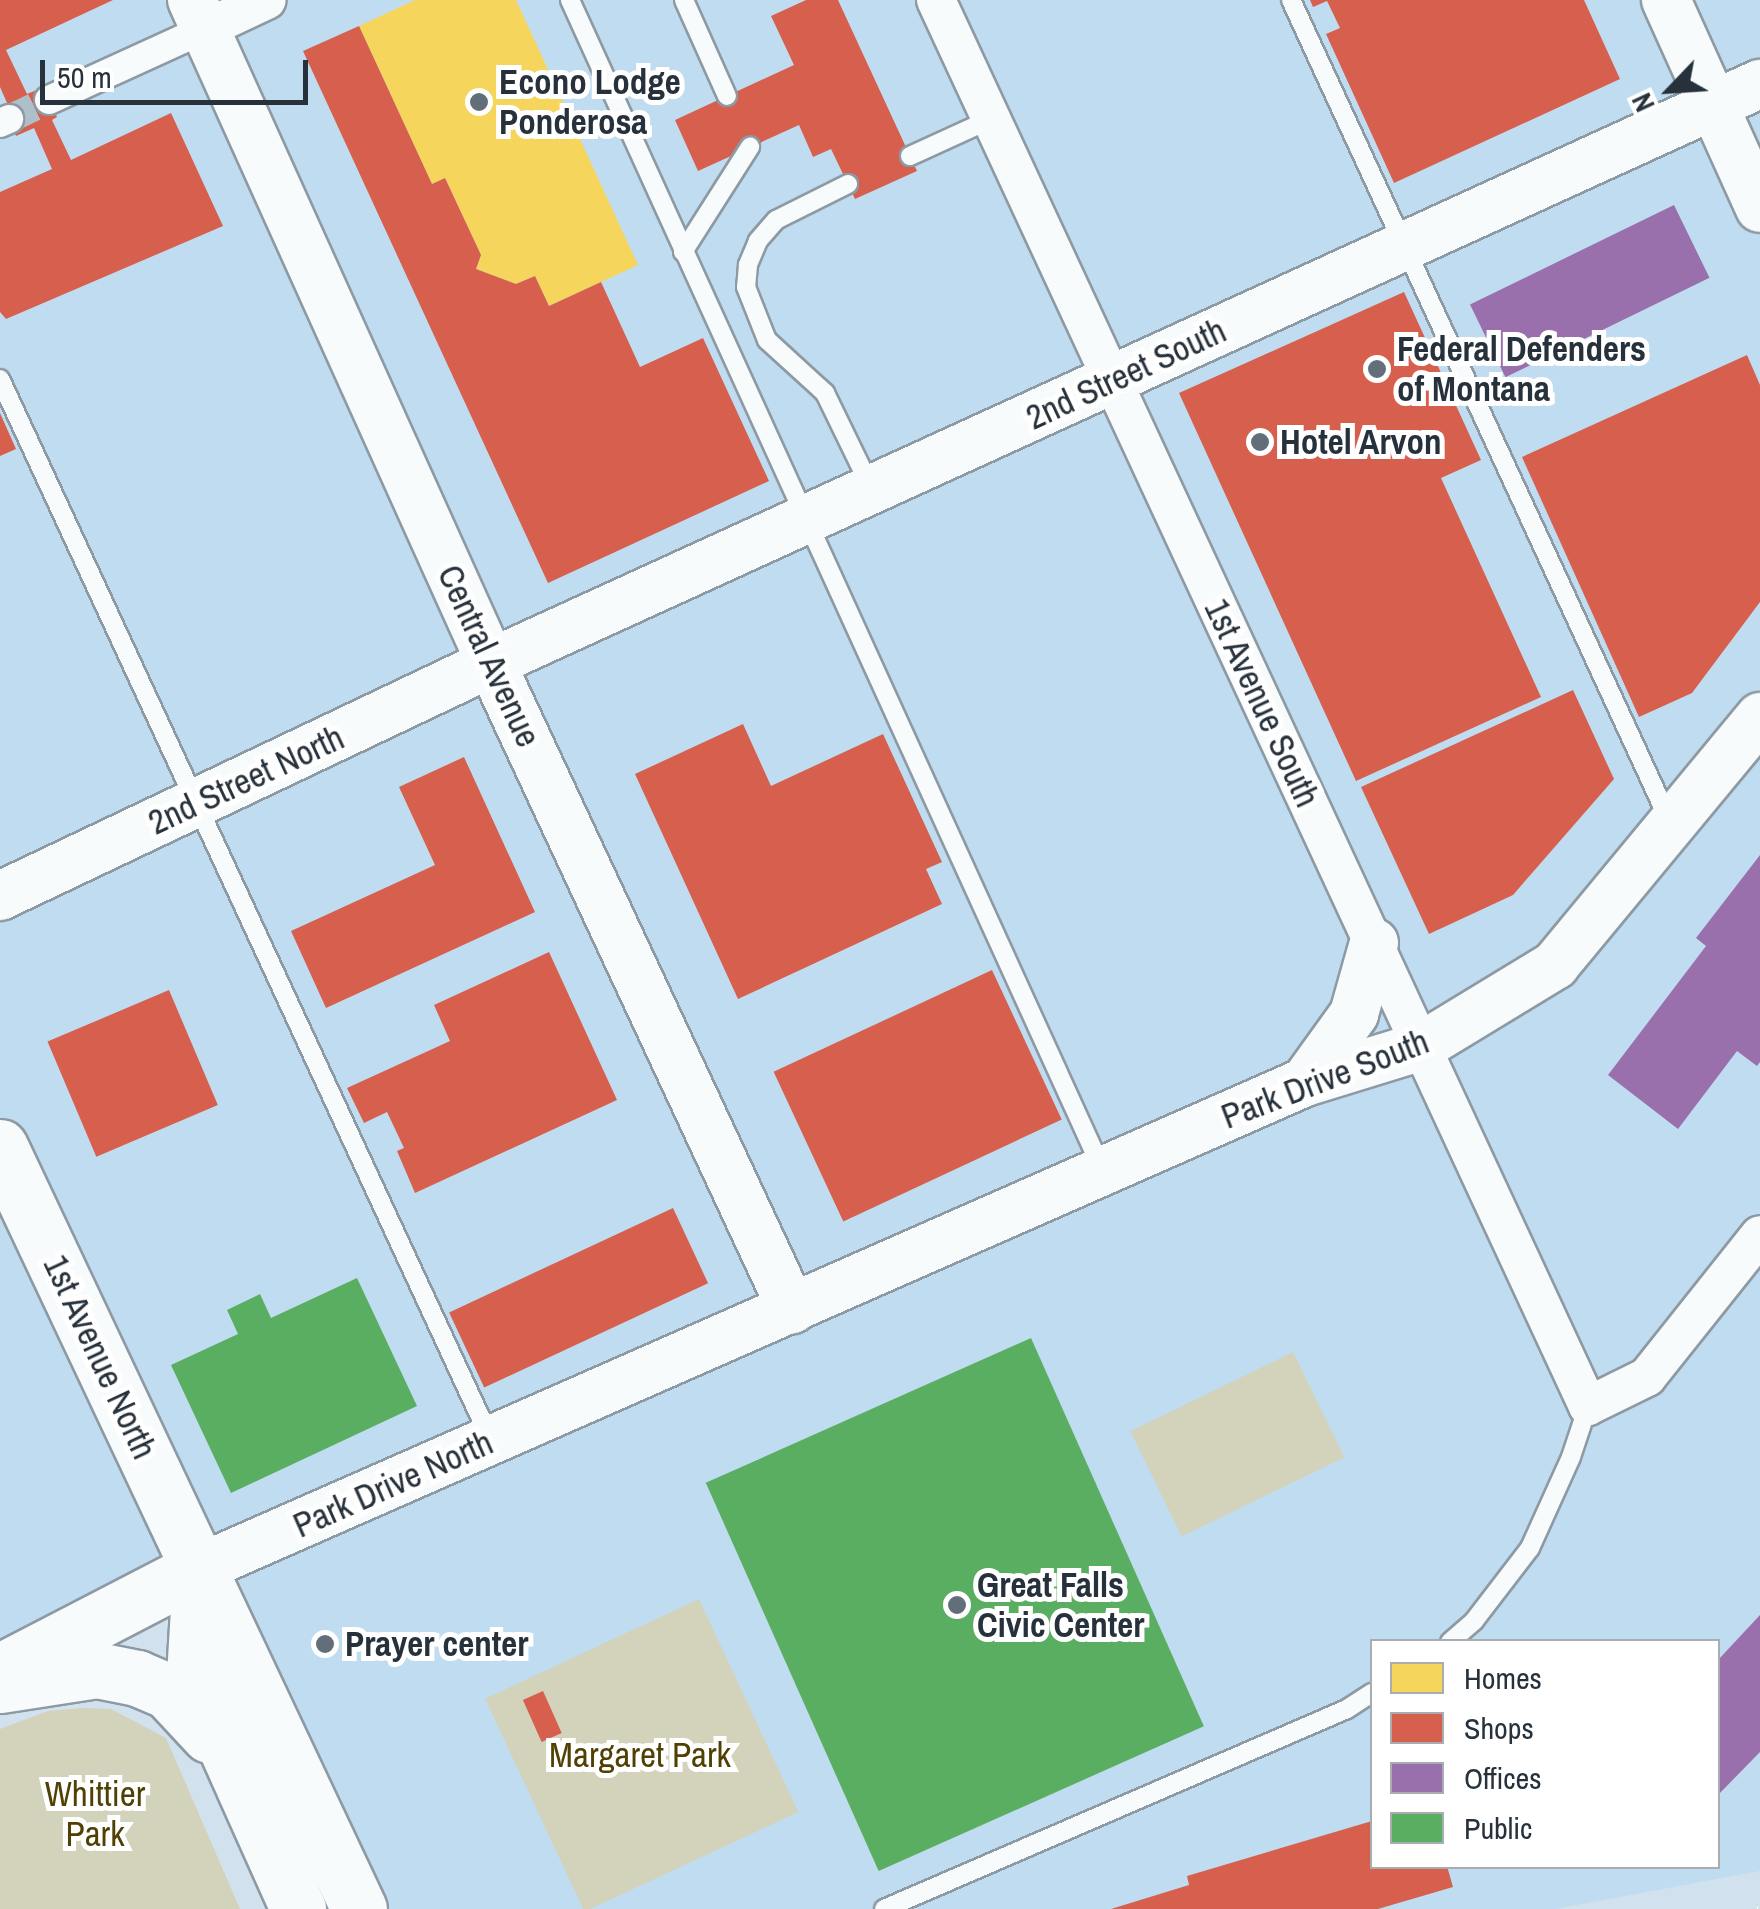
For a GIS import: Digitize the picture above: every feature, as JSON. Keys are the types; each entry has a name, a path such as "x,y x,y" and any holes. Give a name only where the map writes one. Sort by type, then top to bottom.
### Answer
{"main road":[{"name":"1st Avenue North","path":"0,1147 360,1909"},
{"name":"1st Avenue North","path":"200,1568 194,1676 298,1909"},
{"name":"Park Drive North","path":"0,1672 200,1568"},
{"path":"0,1686 97,1670 136,1678 168,1691 234,1764"}],"street":[{"path":"49,100 198,14 267,0"},
{"name":"1st Avenue South","path":"936,0 1588,1406"},
{"path":"1666,0 1760,208"},
{"name":"Central Avenue","path":"198,14 491,664 792,1309"},
{"name":"2nd Street South","path":"491,664 1760,84"},
{"name":"2nd Street North","path":"0,896 491,664"},
{"name":"Park Drive South","path":"792,1309 1305,1082 1422,1046 1555,966 1760,717"},
{"path":"1305,1082 1354,1014 1374,943"},
{"path":"1588,1406 1647,1377 1760,1235"},
{"name":"Park Drive North","path":"200,1568 792,1309"}],"lane":[{"path":"570,0 1103,1172"},
{"path":"684,0 727,96"},
{"path":"1291,0 1671,825"},
{"path":"910,156 991,119"},
{"path":"683,252 750,148"},
{"path":"848,184 776,220 758,241 748,265 746,287 767,340 825,393 872,490"},
{"path":"0,379 199,802 491,1441"},
{"path":"1453,1639 1474,1621 1530,1548 1571,1457 1588,1406"},
{"path":"884,1909 1346,1709 1370,1694"}],"shaded area":[{"path":"0,0 1760,0 1760,1871 1555,1909 360,1909 200,1568 0,1672"}],"green space":[{"path":"1293,1352 1344,1457 1182,1537 1130,1431"},
{"name":"Margaret Park","path":"699,1599 798,1812 583,1909 485,1699"},
{"name":"Whittier Park","path":"111,1709 166,1738 240,1909 0,1909 0,1729 48,1711"}],"building: Homes":[{"name":"Econo Lodge Ponderosa","path":"415,0 516,0 638,265 549,306 535,276 516,284 476,269 481,255 445,178 432,184 359,26"}],"building: Shops":[{"path":"0,0 113,0 6,50 27,94 44,87 57,117 52,120 71,160 171,113 223,226 6,319 0,312 0,192 52,169 34,128 16,136 2,105 7,103 0,87"},
{"path":"806,0 838,0 917,171 855,199 831,149 813,157 799,125 698,171 675,120 794,65 771,16"},
{"path":"1310,0 1584,0 1620,79 1394,183 1326,34 1340,28 1327,1 1313,7"},
{"path":"359,26 432,184 445,178 481,255 476,269 516,284 535,276 549,306 601,282 640,367 703,338 769,481 548,583 303,51"},
{"path":"1404,292 1481,460 1441,478 1541,697 1356,781 1179,393"},
{"path":"1747,355 1760,385 1760,602 1692,693 1639,717 1522,457"},
{"path":"0,413 16,449 0,456"},
{"path":"1573,690 1614,779 1513,895 1429,934 1361,787"},
{"path":"743,724 771,786 883,734 942,862 926,869 942,904 738,999 635,774"},
{"path":"464,757 535,912 326,1008 291,931 435,865 399,787"},
{"path":"549,952 617,1100 415,1193 397,1151 404,1148 387,1112 364,1123 347,1088 450,1041 434,1005"},
{"path":"992,970 1062,1120 843,1221 774,1072"},
{"path":"169,990 218,1105 96,1157 47,1042"},
{"path":"673,1208 708,1283 484,1388 449,1312"},
{"path":"543,1691 562,1733 542,1742 523,1700"},
{"path":"1370,1822 1370,1869 1448,1869 1453,1887 1378,1909 1111,1909 1189,1885 1187,1876"}],"building: Offices":[{"path":"1674,205 1710,278 1505,377 1470,305"},
{"path":"1760,855 1760,1062 1757,1066 1737,1051 1678,1129 1608,1075 1706,946 1696,938"},
{"path":"1760,1615 1760,1752 1720,1793 1720,1658"}],"building: Public":[{"path":"357,1278 417,1406 231,1493 171,1365 238,1334 227,1310 260,1294 271,1318"},
{"name":"Great Falls Civic Center","path":"1031,1338 1204,1726 879,1871 706,1483"}],"tunnel":[{"path":"9,119 49,100"}],"place":[{"name":"Econo Lodge Ponderosa","path":"479,102"},
{"name":"Federal Defenders of Montana","path":"1377,369"},
{"name":"Hotel Arvon","path":"1260,442"},
{"name":"Great Falls Civic Center","path":"957,1605"},
{"name":"Prayer center","path":"325,1644"}]}
